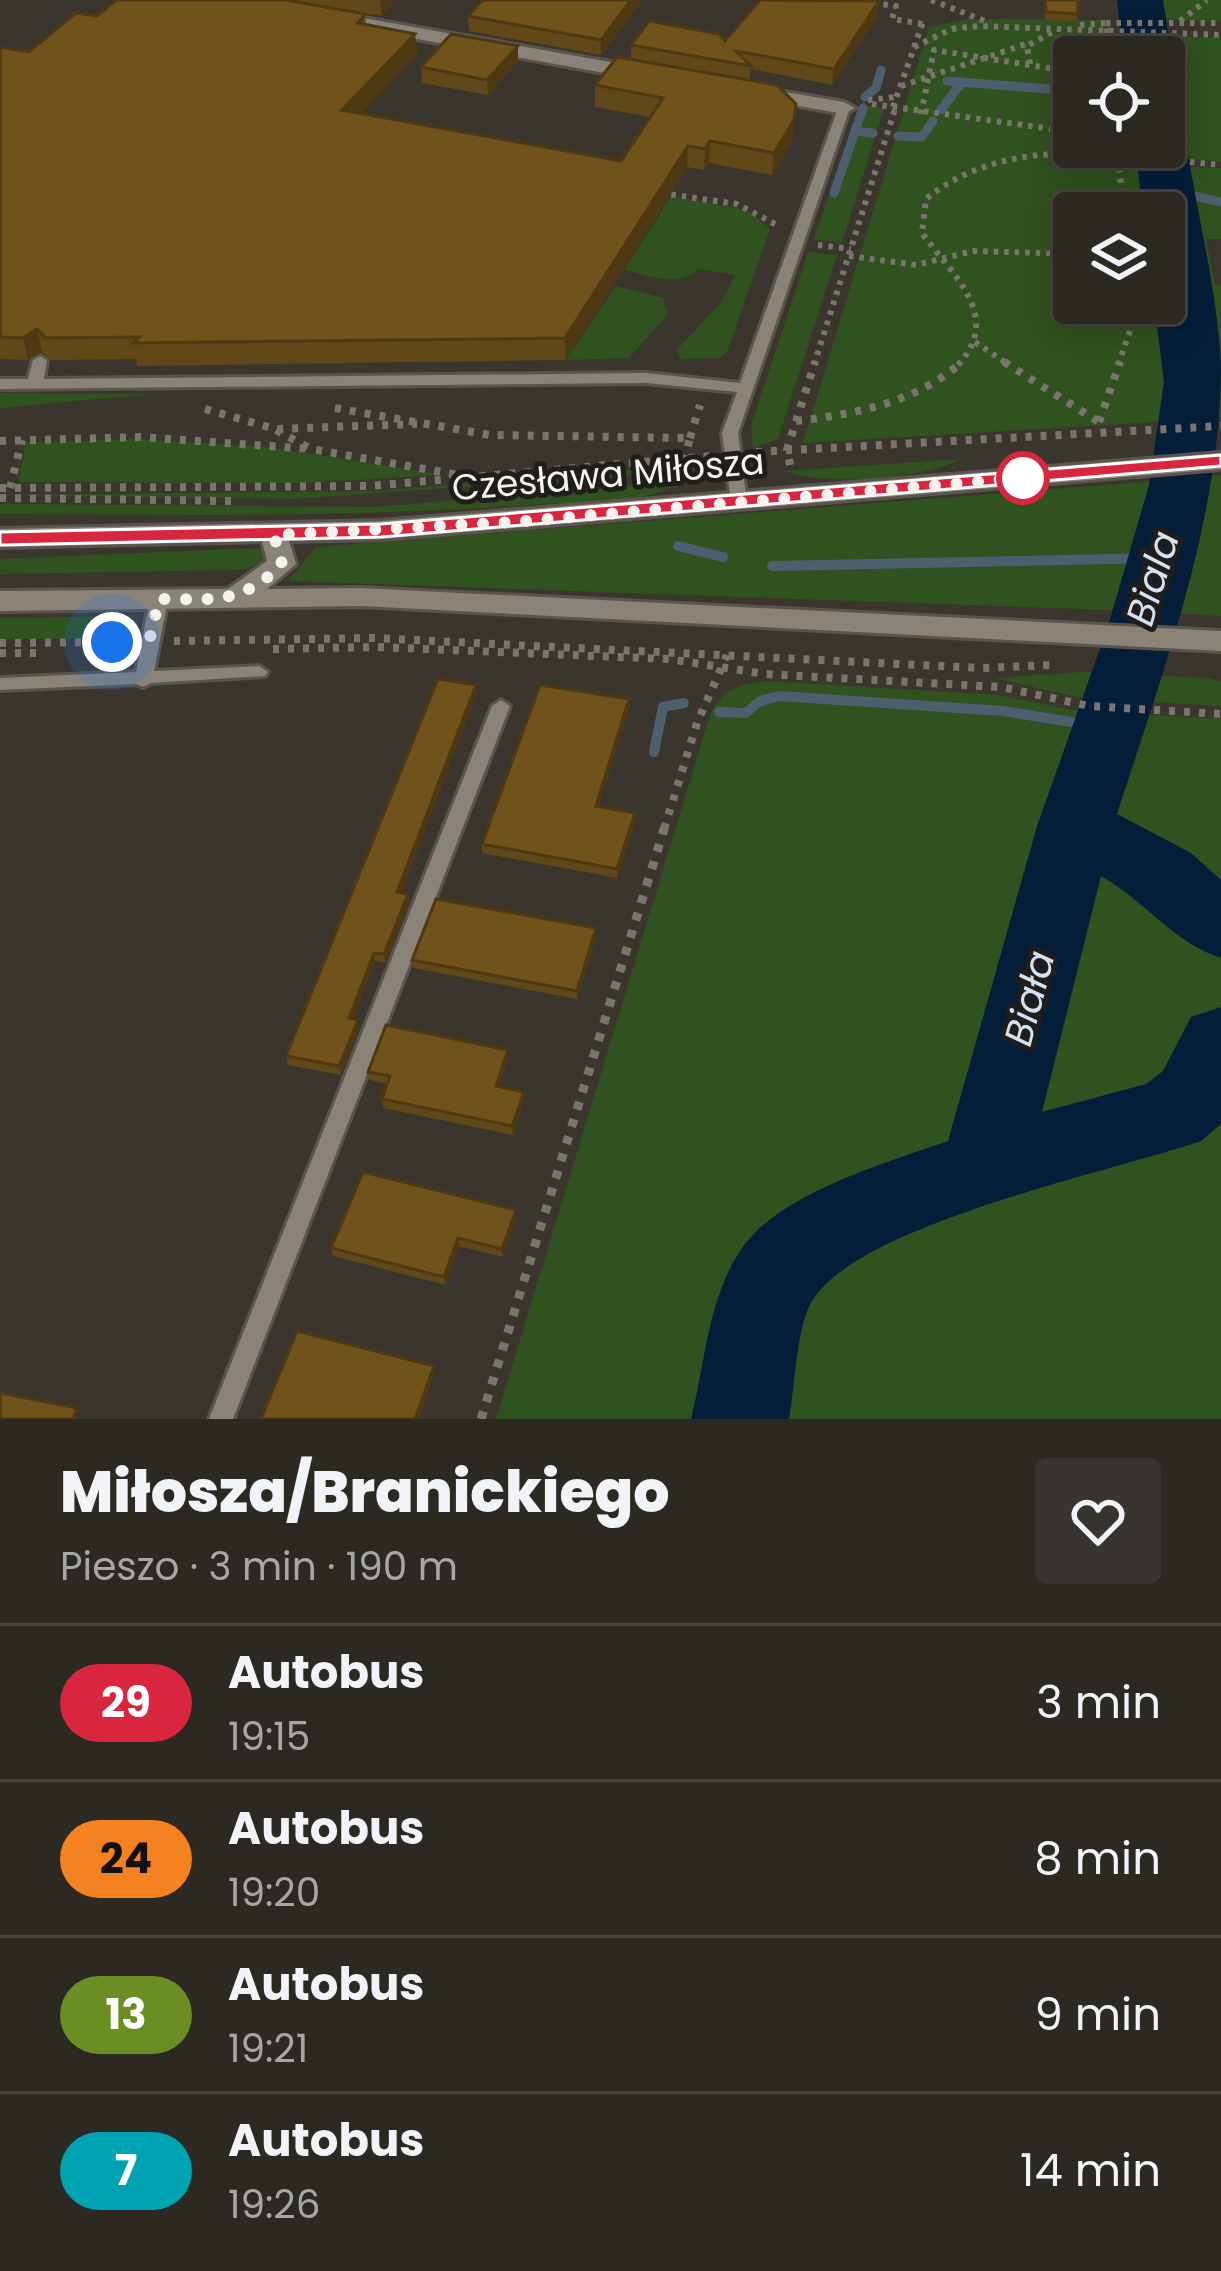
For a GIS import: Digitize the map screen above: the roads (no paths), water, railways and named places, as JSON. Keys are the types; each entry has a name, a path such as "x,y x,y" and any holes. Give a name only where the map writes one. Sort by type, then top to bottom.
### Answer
{"main road":[{"path":"302,13 663,77"},
{"path":"731,89 844,108"},
{"name":"Czesława Miłosza","path":"0,538 274,535 1221,461"},
{"path":"232,598 256,587 282,564 274,535"},
{"path":"0,601 362,597 1221,641"}],"lane":[{"path":"739,502 730,433 844,108"},
{"path":"35,384 40,360"},
{"path":"0,384 177,390 646,378 746,388"},
{"path":"143,681 159,599"},
{"path":"0,684 143,681 259,672"},
{"path":"221,1419 501,706"}],"waterway":[{"name":"Biala","path":"1140,0 1145,36"},
{"path":"865,97 876,88 881,70"},
{"path":"947,81 962,82"},
{"path":"941,110 962,82"},
{"path":"962,82 1053,89"},
{"path":"855,131 863,108"},
{"path":"898,136 922,137 933,121"},
{"path":"834,193 855,131"},
{"path":"855,131 873,133"},
{"name":"Biala","path":"1075,826 1143,626 1181,485 1194,382 1164,168"},
{"path":"1168,190 1221,202"},
{"path":"678,546 723,557"},
{"path":"772,566 1162,558"},
{"path":"719,712 746,713 760,701 779,696 1003,711 1109,728"},
{"path":"654,752 663,707 684,703"},
{"name":"Biała","path":"984,1167 1075,826"},
{"name":"Biala","path":"1075,826 1163,874 1221,927"},
{"name":"Biala","path":"984,1167 1170,1115 1193,1097 1221,1041"},
{"name":"Biala","path":"740,1419 759,1324 775,1276 802,1249 844,1223 984,1167"}]}
